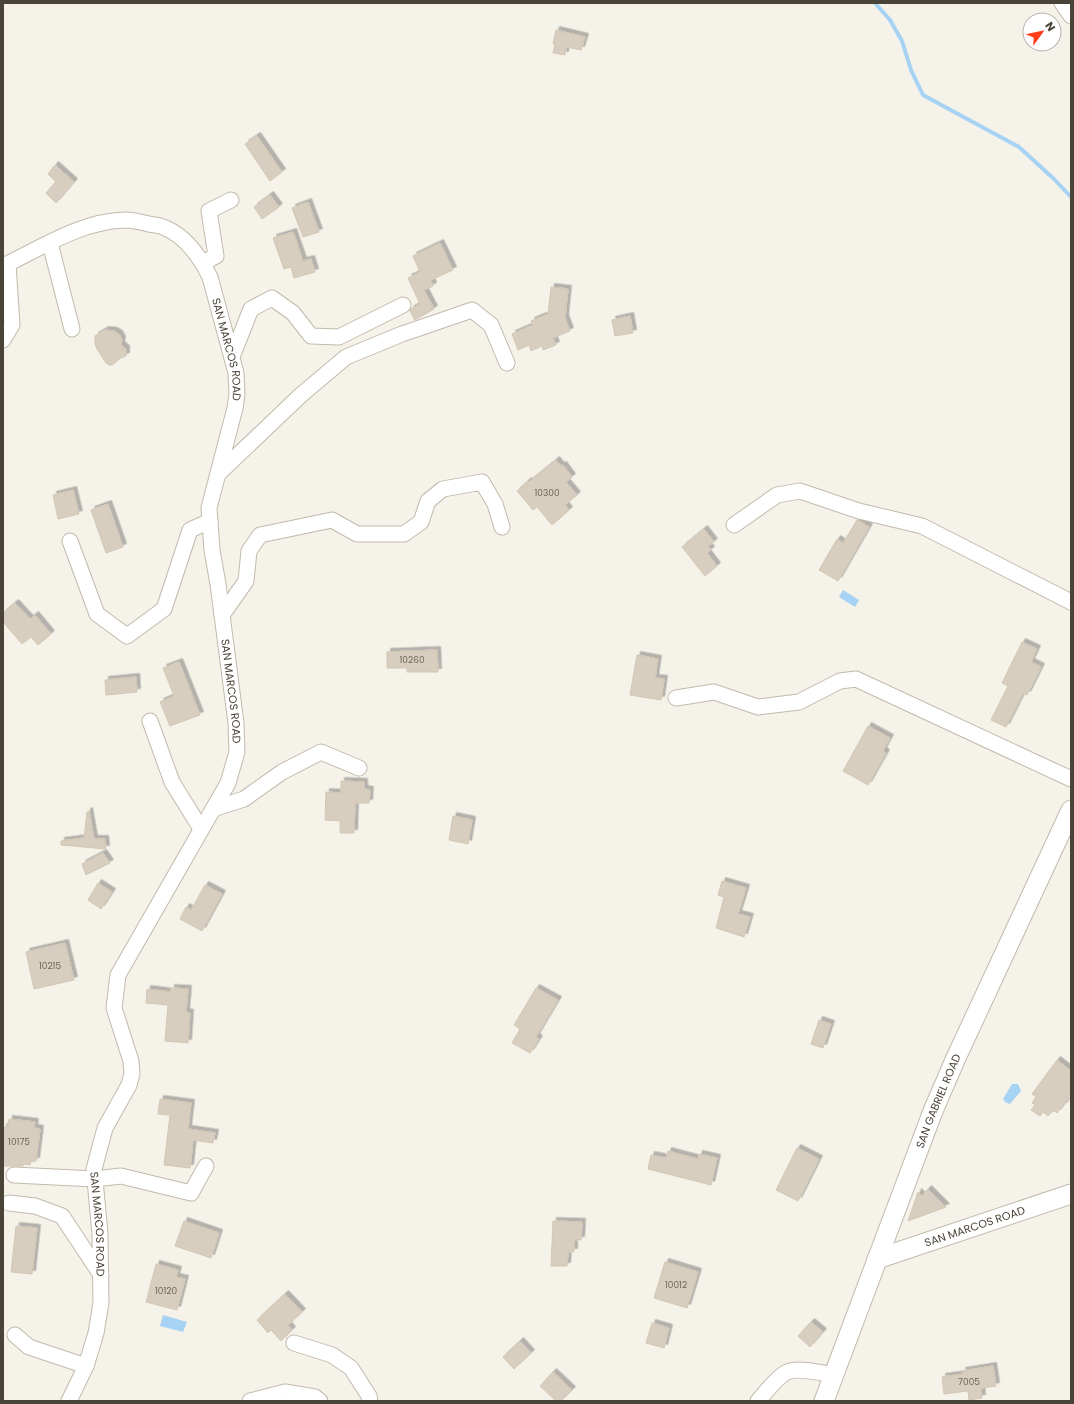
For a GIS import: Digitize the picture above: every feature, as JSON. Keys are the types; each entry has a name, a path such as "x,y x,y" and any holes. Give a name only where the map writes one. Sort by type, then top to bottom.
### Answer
{"street":[{"path":"1062,3 1071,15"},
{"path":"203,263 216,256 209,211 231,200"},
{"name":"SAN MARCOS ROAD","path":"6,265 71,233 104,222 135,220 164,227 184,240 203,263 210,277 236,373 234,408 209,508 212,550 218,584 236,723 237,752 228,783 118,975 114,1008 130,1056 132,1074 129,1085 105,1128 94,1169 100,1234 101,1303 96,1333 86,1366 69,1401"},
{"path":"50,243 72,329"},
{"path":"3,340 12,325 6,265"},
{"path":"232,357 251,309 272,298 293,313 311,336 339,337 403,304"},
{"path":"218,474 301,395 346,357 402,334 472,310 491,325 507,363"},
{"path":"222,615 246,581 249,551 260,535 332,520 357,534 404,534 421,522 428,501 443,489 482,482 495,504 502,527"},
{"path":"734,525 777,495 800,491 859,511 922,526 1071,602"},
{"path":"70,541 97,614 127,636 164,609 190,530 210,521"},
{"path":"676,698 714,692 758,707 799,702 840,681 856,679 1071,779"},
{"path":"150,721 172,782 201,829"},
{"path":"212,809 244,799 282,772 321,752 359,768"},
{"name":"SAN GABRIEL ROAD","path":"824,1401 933,1111 958,1053 1071,810"},
{"path":"14,1176 95,1179 121,1176 191,1193 206,1166"},
{"name":"SAN MARCOS ROAD","path":"878,1259 1071,1194"},
{"path":"9,1203 36,1206 62,1216 101,1275"},
{"path":"15,1335 28,1347 86,1366"},
{"path":"294,1343 332,1355 351,1368 369,1396 370,1401"},
{"path":"758,1401 774,1383 787,1372 814,1372 833,1375"},
{"path":"250,1401 285,1392 315,1397 320,1401"}],"water":[{"path":"843,590 859,600 855,607 839,597"},
{"path":"1012,1084 1018,1084 1021,1091 1010,1104 1005,1102 1003,1099"},
{"path":"163,1315 187,1322 183,1332 160,1326"}],"building":[{"path":"556,30 585,37 581,50 566,47 565,55 553,53"},
{"path":"257,136 282,172 270,181 245,144"},
{"path":"55,165 74,182 56,203 46,193 56,182 48,174"},
{"path":"270,195 279,207 262,219 254,207"},
{"path":"308,202 319,232 303,237 292,208"},
{"path":"293,232 303,261 311,259 315,272 294,278 291,267 284,269 273,238"},
{"path":"440,243 453,270 431,280 433,286 424,290 434,309 415,320 410,311 420,304 408,278 420,272 413,256"},
{"path":"551,287 568,289 565,318 570,331 553,338 556,345 543,350 542,346 531,351 529,345 518,350 512,334 533,325 531,321 548,314"},
{"path":"630,316 633,333 615,336 612,320"},
{"path":"105,330 114,331 119,334 122,340 121,345 126,349 126,356 118,359 112,365 106,363 95,344 95,336"},
{"path":"556,460 561,466 563,465 572,477 566,482 577,495 565,505 569,510 552,525 537,507 533,510 517,491"},
{"path":"73,490 79,514 58,519 53,495"},
{"path":"108,504 123,547 106,553 91,510"},
{"path":"857,520 869,527 838,581 819,570 837,539 843,543"},
{"path":"704,529 714,542 708,546 711,550 707,553 717,566 705,576 682,547"},
{"path":"15,603 30,619 35,615 51,634 38,645 31,637 22,644 3,622 3,613"},
{"path":"1022,642 1037,649 1031,662 1041,667 1027,695 1023,693 1006,727 991,720 1008,686 1002,683"},
{"path":"437,650 438,672 407,672 407,668 387,668 387,652"},
{"path":"637,655 658,659 655,678 664,679 661,700 630,695"},
{"path":"179,662 200,715 170,726 160,702 174,696 163,668"},
{"path":"136,677 137,692 106,695 105,680"},
{"path":"868,726 890,738 883,751 886,753 868,785 843,771"},
{"path":"341,781 364,782 364,789 370,790 369,803 355,803 354,833 340,833 340,821 325,820 326,792 341,793"},
{"path":"89,811 94,839 105,839 106,849 61,845 61,841 84,838 87,812"},
{"path":"453,816 472,820 468,844 449,840"},
{"path":"103,853 110,863 86,875 82,864"},
{"path":"722,881 746,888 738,914 750,917 744,937 716,928 724,897 718,895"},
{"path":"98,883 112,892 101,909 88,900"},
{"path":"205,885 222,894 202,931 180,919 186,907 191,910"},
{"path":"65,943 74,980 34,989 26,952"},
{"path":"171,988 188,989 186,1012 190,1013 188,1043 165,1041 168,1005 146,1003 147,989 171,992"},
{"path":"536,988 558,1000 536,1037 539,1039 530,1053 512,1043 520,1029 514,1025"},
{"path":"819,1020 831,1024 823,1048 811,1044"},
{"path":"1057,1060 1071,1071 1071,1097 1067,1103 1065,1102 1057,1113 1053,1110 1048,1116 1043,1112 1040,1116 1031,1110 1035,1105 1032,1103 1036,1097 1032,1094"},
{"path":"160,1099 191,1103 188,1129 215,1133 213,1143 193,1140 190,1168 164,1165 170,1115 158,1114"},
{"path":"9,1119 35,1122 34,1128 40,1129 36,1161 31,1161 30,1165 23,1164 23,1166 3,1166 3,1127 8,1127"},
{"path":"797,1148 819,1159 798,1201 776,1190"},
{"path":"668,1151 698,1159 699,1154 717,1158 711,1185 648,1169 651,1155 666,1158"},
{"path":"928,1189 946,1207 908,1221 918,1192 922,1196"},
{"path":"184,1221 219,1233 211,1258 175,1246"},
{"path":"553,1221 582,1222 581,1240 574,1240 574,1252 568,1252 567,1266 551,1266"},
{"path":"16,1226 37,1228 32,1274 11,1272"},
{"path":"665,1262 698,1272 687,1308 654,1298"},
{"path":"156,1264 178,1270 176,1277 185,1279 177,1310 146,1302"},
{"path":"285,1294 302,1312 288,1325 292,1330 281,1341 271,1330 268,1333 257,1320"},
{"path":"811,1322 823,1332 810,1347 798,1336"},
{"path":"652,1323 669,1328 664,1348 646,1343"},
{"path":"520,1341 531,1353 514,1369 503,1357"},
{"path":"993,1366 996,1386 981,1388 982,1398 969,1400 968,1391 944,1394 942,1377 963,1374 962,1371"},
{"path":"553,1372 572,1390 561,1401 556,1401 540,1386"}],"waterway":[{"path":"875,3 890,20 902,41 911,70 923,95 1019,147 1071,197"}]}
